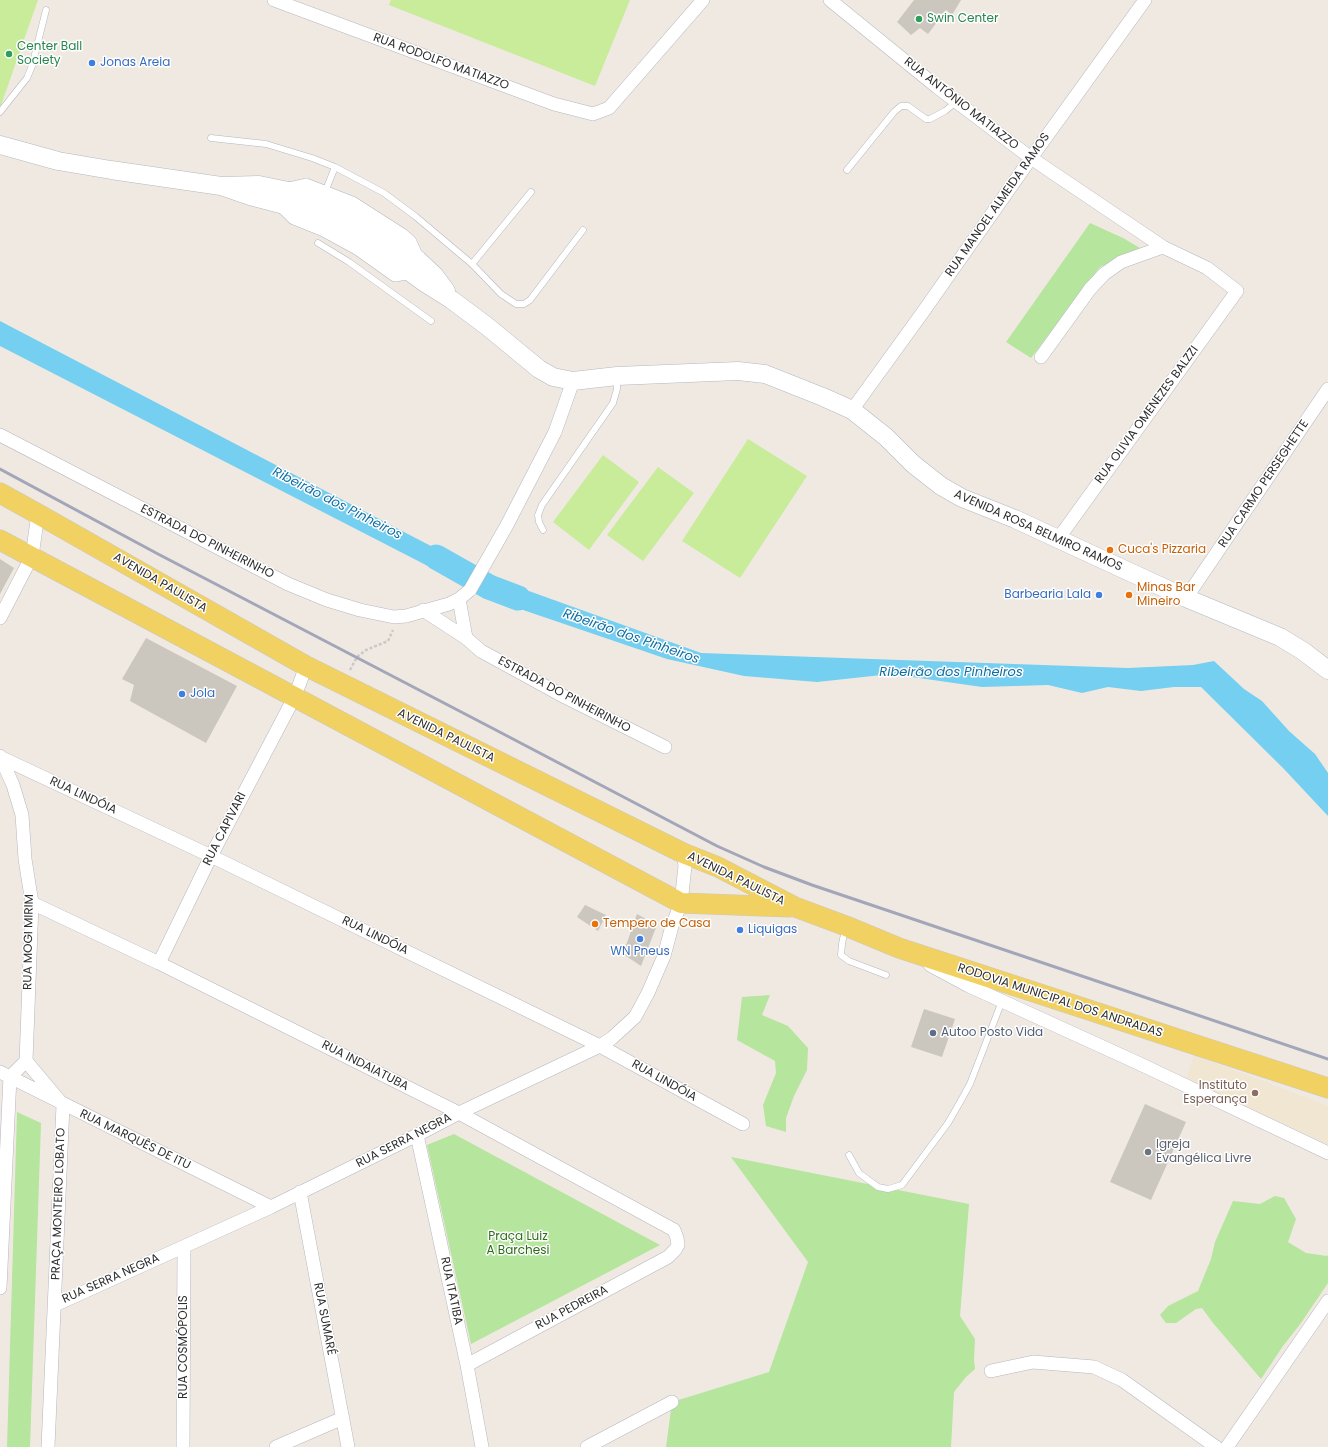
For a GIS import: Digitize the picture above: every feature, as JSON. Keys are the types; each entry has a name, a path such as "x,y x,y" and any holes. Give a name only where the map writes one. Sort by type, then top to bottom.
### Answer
{"main road":[{"path":"0,145 58,161 221,186 259,185 285,200"},
{"name":"AVENIDA ROSA BELMIRO RAMOS","path":"285,200 335,214 354,224 392,240 412,261 434,275 452,300 488,327 539,369 553,377 573,381 617,376 738,371 765,374 852,410 886,437 913,464 941,486 962,498 1015,519 1186,598 1280,637 1303,651 1328,670"},
{"name":"AVENIDA PAULISTA","path":"0,493 306,666 683,853 718,867 795,907"},
{"name":"AVENIDA PAULISTA","path":"0,540 681,903 795,907"},
{"name":"RODOVIA MUNICIPAL DOS ANDRADAS","path":"795,907 899,948 1328,1088"}],"street":[{"name":"RUA RODOLFO MATIAZZO","path":"274,0 554,104 593,114 609,108 703,0"},
{"name":"RUA ANTÔNIO MATIAZZO","path":"830,0 956,102 1031,158 1162,247 1207,268 1237,291"},
{"name":"RUA MANOEL ALMEIDA RAMOS","path":"852,410 1145,0"},
{"path":"306,184 325,192 364,209 402,235 410,242 412,261 393,274 350,245 324,230 294,218 285,200 306,184"},
{"path":"1041,357 1090,289 1104,274 1122,262 1162,247"},
{"name":"RUA OLIVIA OMENEZES BALZZI","path":"1058,539 1237,291"},
{"name":"ESTRADA DO PINHEIRINHO","path":"0,435 288,584 334,602 380,615 396,617 406,616 423,610 436,608 459,599 470,590 529,486 555,432 573,381"},
{"name":"RUA CARMO PERSEGHETTE","path":"1186,598 1328,389"},
{"path":"0,618 32,556 38,514"},
{"path":"459,599 466,638"},
{"name":"ESTRADA DO PINHEIRINHO","path":"423,610 466,638 481,651 565,697 664,747"},
{"name":"RUA CAPIVARI","path":"160,963 211,856 295,696 306,666"},
{"name":"RUA LINDÓIA","path":"1,757 211,856 600,1046 743,1124"},
{"name":"RUA MOGI MIRIM","path":"1,757 13,785 22,815 25,859 32,903 26,1061"},
{"name":"RUA SERRA NEGRA","path":"55,1305 271,1206 417,1136 458,1113 600,1046 612,1038 635,1016 648,993 664,956 672,926 681,903 685,866 683,853"},
{"name":"RUA INDAIATUBA","path":"32,903 160,963 458,1113 674,1230 678,1245 675,1250"},
{"path":"899,948 1002,1002 1138,1063 1328,1153"},
{"path":"0,1288 5,1075 26,1061 63,1104"},
{"name":"RUA MARQUÊS DE ITU","path":"5,1075 271,1206"},
{"name":"PRAÇA MONTEIRO LOBATO","path":"48,1447 63,1104"},
{"name":"RUA ITATIBA","path":"417,1136 467,1365 482,1447"},
{"name":"RUA SUMARÉ","path":"300,1192 348,1447"},
{"name":"RUA COSMÓPOLIS","path":"183,1447 184,1247"},
{"name":"RUA PEDREIRA","path":"467,1365 668,1257 675,1250"},
{"path":"1227,1447 1328,1301"},
{"path":"991,1371 1033,1362 1094,1367 1122,1380 1216,1447"},
{"path":"587,1447 672,1402"},
{"path":"276,1447 343,1418"}],"lane":[{"path":"0,112 27,78 32,66 46,10"},
{"path":"847,170 894,112 901,106 908,106 926,119 930,119 945,111 956,102"},
{"path":"211,138 266,144 312,158 335,167 384,193 415,216 472,264 501,294 516,304 524,304 530,300 583,230"},
{"path":"325,192 335,167"},
{"path":"472,264 531,192"},
{"path":"318,242 349,262 431,321"},
{"path":"543,530 539,522 538,515 542,505 613,402 617,389 617,376"},
{"path":"846,926 841,955 849,961 886,975"},
{"path":"849,1155 858,1173 878,1187 888,1189 902,1185 948,1123 970,1084 1002,1002"}],"path":[{"path":"344,685 356,657 366,650 388,641 393,631 396,617"}],"shaded area":[{"name":"Instituto Esperança","path":"1194,1055 1328,1106 1328,1144 1186,1080"}],"green space":[{"name":"Center Ball Society","path":"0,0 38,0 0,108"},
{"path":"391,0 630,0 595,86 389,5"},
{"path":"1090,223 1123,238 1140,248 1100,267 1031,358 1006,342"},
{"path":"748,439 807,476 740,578 682,541"},
{"path":"603,455 639,482 589,550 553,522"},
{"path":"658,467 694,493 643,561 607,535"},
{"path":"770,995 762,1015 788,1026 808,1048 807,1070 794,1096 786,1118 786,1132 766,1126 763,1105 776,1073 775,1061 737,1040 742,997"},
{"path":"17,1112 41,1123 30,1447 7,1447"},
{"name":"Praça Luiz A Barchesi","path":"454,1134 660,1245 471,1344 427,1145"},
{"path":"731,1157 969,1204 960,1316 975,1339 975,1369 966,1377 954,1392 951,1447 666,1447 672,1402 769,1372 808,1262"},
{"path":"1275,1196 1284,1198 1296,1219 1288,1242 1306,1253 1328,1255 1328,1283 1261,1379 1202,1308 1196,1309 1176,1323 1166,1323 1160,1315 1168,1306 1198,1291 1211,1259 1215,1242 1233,1201 1260,1204"}],"water":[{"path":"0,321 473,568 457,581 0,346"},
{"path":"490,577 701,653 1128,668 1193,665 1214,661 1244,689 1262,701 1289,731 1315,754 1328,773 1328,816 1283,768 1201,687 1174,687 1141,691 1108,687 1082,693 1048,685 982,687 891,674 817,682 744,676 667,659 482,596"}],"building":[{"name":"Swin Center","path":"914,0 961,0 952,15 946,10 928,34 920,28 911,35 897,22"},
{"path":"0,559 14,568 0,594"},
{"name":"Jola","path":"146,638 237,686 206,743 130,701 134,685 122,679"},
{"name":"Tempero de Casa","path":"585,905 606,915 598,931 577,917"},
{"name":"WN Pneus","path":"637,914 657,925 641,966 623,954"},
{"name":"Autoo Posto Vida","path":"924,1009 955,1019 942,1057 911,1047"},
{"name":"Igreja Evangélica Livre","path":"1145,1104 1186,1122 1151,1200 1110,1182"}],"waterway":[{"name":"Ribeirão dos Pinheiros","path":"436,557 489,587 518,598"}],"railway":[{"path":"0,469 158,554 717,846 764,867 812,885 1328,1059"}],"place":[{"name":"Swin Center","path":"919,19"},
{"name":"Center Ball Society","path":"9,54"},
{"name":"Jonas Areia","path":"92,63"},
{"name":"Cuca's Pizzaria","path":"1110,550"},
{"name":"Barbearia Lala","path":"1099,595"},
{"name":"Minas Bar Mineiro","path":"1129,595"},
{"name":"Jola","path":"182,694"},
{"name":"Tempero de Casa","path":"595,924"},
{"name":"Liquigas","path":"740,930"},
{"name":"WN Pneus","path":"640,939"},
{"name":"Autoo Posto Vida","path":"933,1033"},
{"name":"Instituto Esperança","path":"1255,1093"},
{"name":"Igreja Evangélica Livre","path":"1148,1152"}]}
